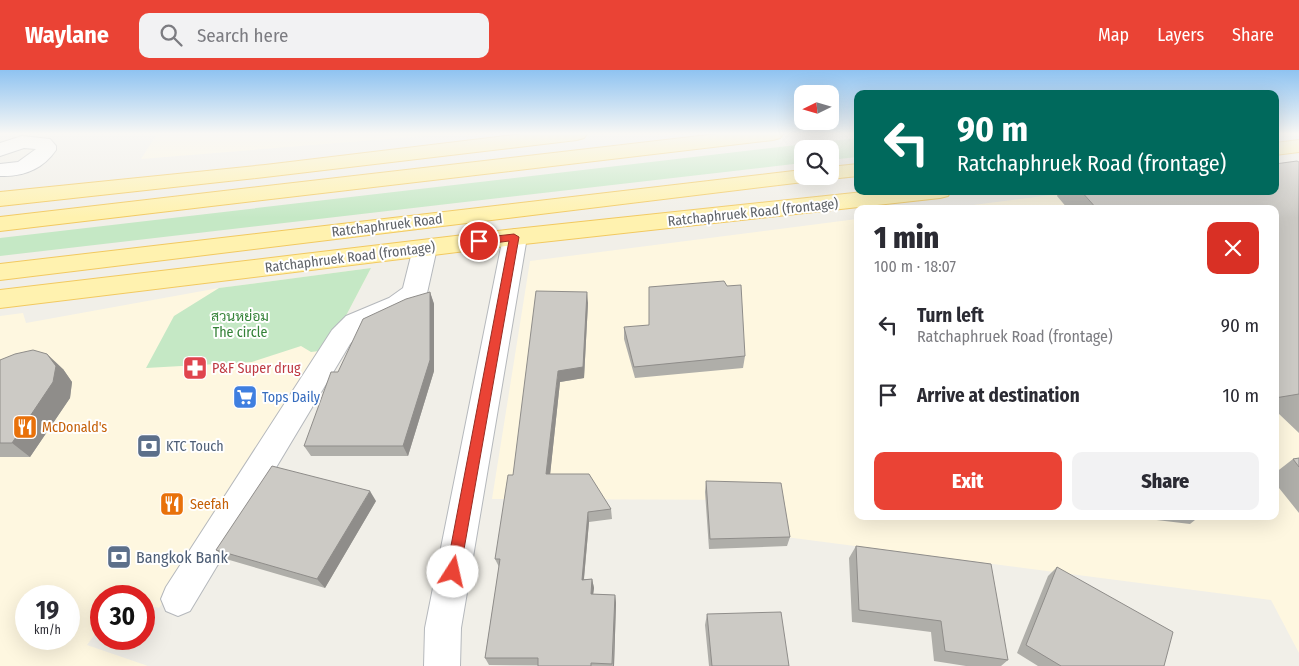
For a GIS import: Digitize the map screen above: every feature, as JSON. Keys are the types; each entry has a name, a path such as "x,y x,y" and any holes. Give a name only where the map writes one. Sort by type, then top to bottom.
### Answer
{"main road":[{"path":"6,198 349,162"},
{"path":"0,224 534,162"},
{"path":"839,172 854,170"},
{"name":"Ratchaphruek Road","path":"0,272 794,177"},
{"name":"Ratchaphruek Road (frontage)","path":"0,299 514,237 903,195"}],"street":[{"path":"6,198 32,163"},
{"path":"0,170 12,170 32,163"},
{"path":"442,666 443,628 514,237"},
{"path":"178,598 341,338 355,323 398,304 414,293 425,248"},
{"path":"427,666 443,628"}],"shaded area":[{"path":"1299,164 1299,653 1271,600 778,536 773,500 492,499 530,261 854,219 854,520 1279,520 1279,205 973,205 1050,195 1279,195 1279,186"},
{"path":"371,268 328,350 159,608 155,607 155,585 90,585 90,641 87,645 90,646 90,650 102,650 148,666 0,666 0,316 23,313 26,323 219,288"}],"green space":[{"path":"653,162 794,162 794,164 0,256 0,238"},
{"name":"สวนหย่อม The circle","path":"371,268 328,350 311,352 301,346 252,362 146,368 174,316 219,288"}],"building":[{"path":"1299,162 1299,394 1279,397 1279,205 1093,205 1085,195 1279,195 1279,163"},
{"path":"724,281 727,286 741,285 745,356 634,367 624,327 649,325 649,287"},
{"path":"536,291 587,292 583,367 558,371 546,474 589,474 611,509 588,512 582,580 592,579 591,594 615,595 612,664 591,663 591,666 538,666 538,658 485,658 500,559 495,559 508,475 513,475"},
{"path":"430,292 430,360 403,446 304,446 331,372 338,372 363,319 406,299"},
{"path":"33,350 47,354 56,366 53,382 12,443 0,443 0,360"},
{"path":"1299,458 1299,467 1293,459"},
{"path":"272,466 370,491 317,579 216,550"},
{"path":"706,481 781,483 790,537 710,539"},
{"path":"856,546 991,564 1008,660 945,651 941,621 859,610"},
{"path":"1057,567 1173,632 1164,666 1061,666 1026,645"},
{"path":"781,612 789,666 712,666 707,614"}],"place":[{"name":"P&F Super drug","path":"195,368"},
{"name":"Tops Daily","path":"245,397"},
{"name":"McDonald's","path":"25,427"},
{"name":"KTC Touch","path":"149,446"},
{"name":"Seefah","path":"172,504"},
{"name":"Bangkok Bank","path":"119,557"}],"route":[{"path":"453,572 514,237 479,241"}]}
